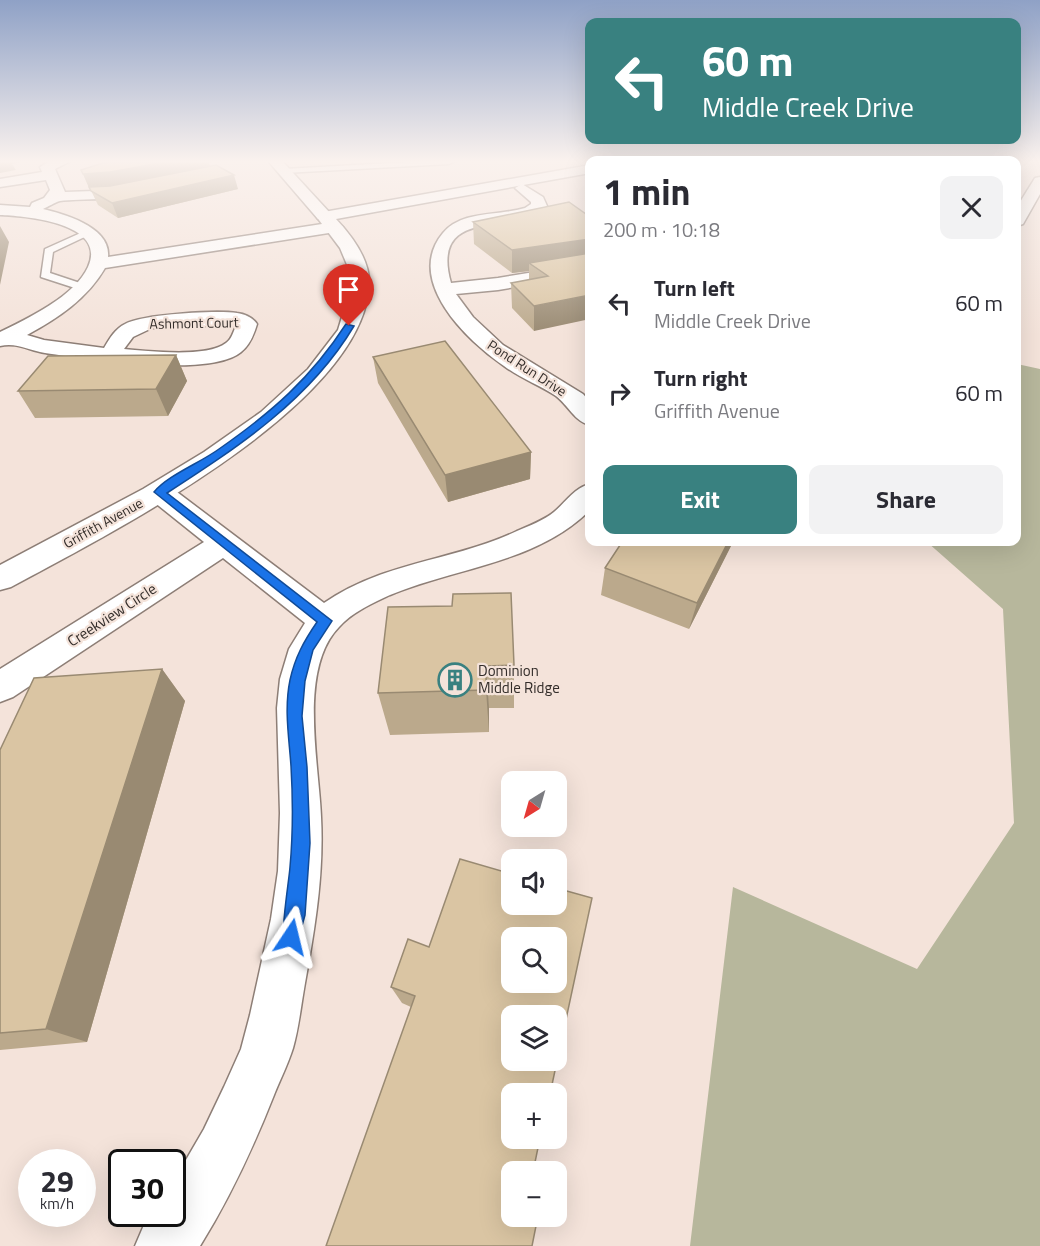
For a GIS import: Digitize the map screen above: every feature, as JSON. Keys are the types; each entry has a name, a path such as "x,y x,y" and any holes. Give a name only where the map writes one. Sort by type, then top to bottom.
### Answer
{"street":[{"path":"4,338 62,304 82,287 99,257 96,242 88,233 65,220"},
{"path":"329,221 333,220"},
{"path":"99,257 334,220"},
{"name":"Pond Run Drive","path":"481,220 472,222 451,234 442,246 438,260 438,273 444,290 463,318 483,339 509,360 579,391 585,406"},
{"name":"Griffith Avenue","path":"0,579 159,492 222,452 277,411 308,382 335,350 349,326 358,303 360,287 355,260 329,221"},
{"path":"444,290 498,284 585,269"},
{"name":"Ashmont Court","path":"4,338 110,356 218,355 238,344 247,324 236,320 152,322 139,325 123,333 110,356"},
{"path":"159,492 325,621"},
{"path":"165,1246 180,1225 233,1132 267,1047 295,915 300,853 299,767 294,716 297,681 306,648 325,621 348,601 376,586 531,537 560,523 585,500"},
{"name":"Creekview Circle","path":"0,687 224,543"}],"lane":[{"path":"82,287 45,275 48,251 88,233"}],"green space":[{"path":"1021,365 1040,369 1040,1246 690,1246 733,887 917,969 1014,823 1003,609 932,546 1021,546"}],"building":[{"path":"585,220 585,240 512,250 473,222"},
{"path":"585,254 585,296 534,306 511,283 548,276 529,263"},
{"path":"445,341 531,452 445,475 373,357"},
{"path":"176,355 156,389 18,391 48,356"},
{"path":"619,546 726,546 697,603 605,568"},
{"path":"511,593 514,665 486,666 486,690 378,693 388,607 452,606 453,594"},
{"path":"162,669 46,1029 0,1033 0,750 34,678"},
{"path":"460,859 501,871 501,915 567,915 567,891 592,898 567,1015 567,1005 501,1005 501,1071 555,1071 552,1083 501,1083 501,1149 538,1149 535,1161 501,1161 501,1227 536,1227 532,1246 326,1246 415,996 391,987 408,939 429,947"}],"place":[{"name":"Dominion Middle Ridge","path":"455,680"}],"route":[{"path":"291,937 301,843 299,767 294,716 297,681 306,648 325,621 159,492 222,452 277,411 308,382 335,350 349,326"}]}
